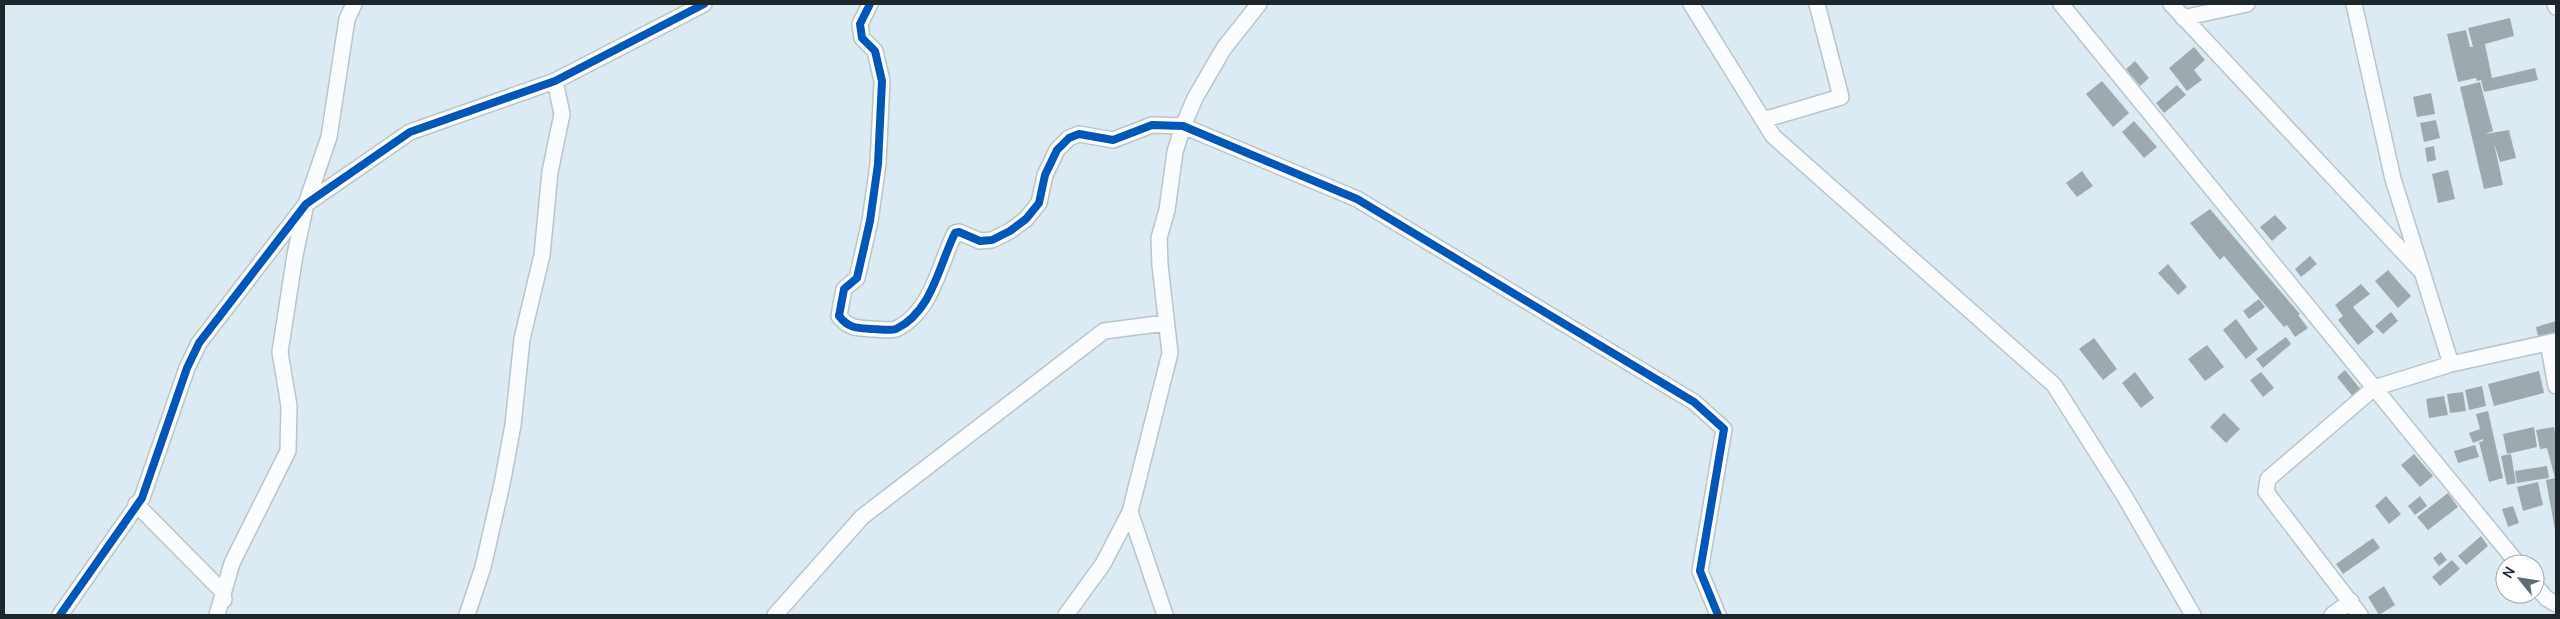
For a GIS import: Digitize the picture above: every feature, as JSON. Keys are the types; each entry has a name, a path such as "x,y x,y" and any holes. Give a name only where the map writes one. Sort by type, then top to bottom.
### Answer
{"street":[{"path":"217,615 232,563 288,452 288,406 280,352 295,255 306,204 329,137 347,19 354,4"},
{"path":"60,615 142,498 187,368 199,343 306,204 410,132 555,81 704,4"},
{"path":"870,4 860,24 862,38 875,51 882,81 878,164 870,221 857,278 844,289 840,304 839,316 846,324 854,328 894,330 909,320 931,291 956,233 964,234 980,241 992,240 1010,232 1026,219 1039,203 1045,175 1057,150 1069,138 1078,134 1113,140 1152,125 1182,126 1357,199 1694,402 1724,429 1700,571 1718,615"},
{"path":"1066,615 1103,564 1130,512 1170,353 1159,238 1167,210 1175,152 1182,126 1195,98 1224,48 1258,4"},
{"path":"1691,4 1773,136 2054,385 2125,497 2193,615"},
{"path":"1763,120 1841,97 1817,4"},
{"path":"2061,4 2510,554"},
{"path":"2171,4 2423,273"},
{"path":"2183,18 2247,4"},
{"path":"2354,4 2393,179 2451,364"},
{"path":"2555,4 2556,8"},
{"path":"467,615 483,568 502,484 513,425 522,340 542,255 550,172 562,114 555,81"},
{"path":"775,615 862,517 1104,331 1166,323"},
{"path":"2360,615 2266,492 2268,479 2374,388 2451,364 2552,342 2556,386"},
{"path":"136,504 223,592 226,615"},
{"path":"1130,512 1165,615"},
{"path":"2545,597 2556,604"},
{"path":"2332,615 2351,601"}],"building":[{"path":"2510,18 2514,36 2485,44 2492,78 2535,68 2538,80 2484,92 2481,80 2477,81 2476,78 2458,82 2447,34 2466,30 2470,47 2473,47 2468,28"},
{"path":"2194,47 2205,60 2194,70 2202,80 2187,91 2169,68"},
{"path":"2135,61 2149,78 2140,86 2126,69"},
{"path":"2102,81 2129,113 2113,127 2086,94"},
{"path":"2480,82 2493,131 2485,134 2509,130 2516,158 2500,162 2494,143 2503,185 2484,189 2460,87"},
{"path":"2177,85 2186,95 2164,113 2156,103"},
{"path":"2431,93 2435,114 2417,117 2413,97"},
{"path":"2436,120 2440,138 2424,142 2420,123"},
{"path":"2134,121 2157,147 2144,158 2122,132"},
{"path":"2434,146 2436,160 2427,162 2425,148"},
{"path":"2448,170 2455,199 2438,203 2432,174"},
{"path":"2082,171 2093,186 2077,197 2066,183"},
{"path":"2210,209 2300,314 2298,315 2308,328 2295,337 2287,325 2284,327 2224,256 2220,260 2190,223"},
{"path":"2275,215 2287,228 2272,241 2260,227"},
{"path":"2310,256 2317,264 2301,277 2295,269"},
{"path":"2168,264 2187,287 2178,295 2158,273"},
{"path":"2388,270 2411,296 2398,308 2375,281"},
{"path":"2361,284 2370,294 2353,307 2374,332 2358,345 2338,320 2343,316 2335,305"},
{"path":"2259,299 2265,307 2249,319 2243,311"},
{"path":"2391,312 2398,321 2383,334 2375,326"},
{"path":"2236,319 2258,349 2246,359 2223,330"},
{"path":"2556,321 2556,341 2540,345 2536,327"},
{"path":"2286,337 2291,344 2263,368 2256,359"},
{"path":"2094,338 2117,369 2103,380 2079,349"},
{"path":"2207,345 2224,367 2205,381 2188,359"},
{"path":"2345,370 2362,391 2354,398 2337,377"},
{"path":"2539,371 2544,393 2494,406 2488,384"},
{"path":"2135,372 2154,398 2141,408 2122,383"},
{"path":"2261,372 2274,388 2263,397 2250,380"},
{"path":"2482,386 2486,406 2469,410 2465,390"},
{"path":"2463,392 2466,411 2450,413 2447,394"},
{"path":"2444,396 2448,415 2429,418 2426,399"},
{"path":"2488,411 2503,478 2489,482 2479,442 2483,441 2483,439 2473,443 2469,433 2480,429 2476,414"},
{"path":"2224,413 2240,429 2226,443 2210,427"},
{"path":"2534,427 2537,447 2507,454 2503,434"},
{"path":"2554,427 2556,438 2555,530 2546,480 2555,478 2547,448 2540,449 2536,430"},
{"path":"2475,445 2479,457 2458,463 2454,451"},
{"path":"2414,454 2433,476 2420,487 2401,465"},
{"path":"2511,454 2516,483 2507,485 2501,456"},
{"path":"2547,466 2549,478 2517,483 2515,471"},
{"path":"2538,482 2543,505 2523,511 2517,487"},
{"path":"2448,493 2458,507 2428,530 2417,517"},
{"path":"2386,496 2401,514 2389,524 2375,506"},
{"path":"2420,496 2427,506 2415,515 2408,506"},
{"path":"2513,506 2519,523 2508,527 2502,509"},
{"path":"2481,536 2488,546 2466,565 2458,556"},
{"path":"2373,538 2380,548 2343,574 2336,564"},
{"path":"2441,552 2447,560 2439,566 2433,558"},
{"path":"2452,560 2460,569 2440,586 2432,577"},
{"path":"2384,586 2395,605 2379,615 2368,597"}],"cycle path":[{"path":"60,615 142,498 187,368 199,343 306,204 410,132 555,81 704,4"},
{"path":"870,4 860,24 862,38 875,51 882,81 878,164 870,221 857,278 844,289 839,316 850,326 891,330 908,321 918,311 933,287 955,233 959,232 980,241 992,240 1010,231 1026,219 1039,203 1045,175 1057,150 1069,138 1079,134 1113,140 1152,125 1183,126 1357,199 1694,402 1724,429 1700,571 1718,615"}]}
